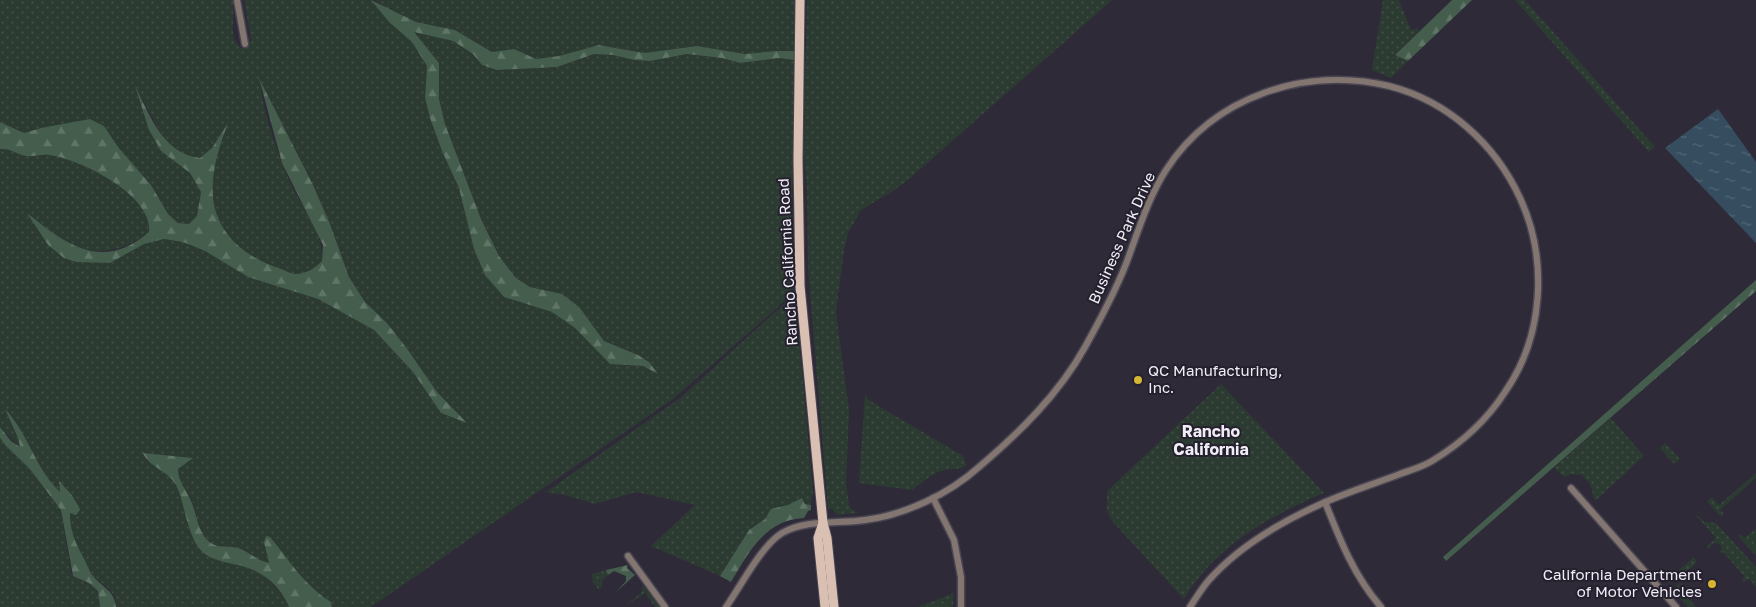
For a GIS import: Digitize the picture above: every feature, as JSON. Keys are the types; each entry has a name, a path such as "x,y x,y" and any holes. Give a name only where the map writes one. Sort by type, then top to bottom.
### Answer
{"main road":[{"name":"Rancho California Road","path":"800,0 798,160 800,277 823,523 828,538 834,607"},
{"name":"Rancho California Road","path":"823,523 818,538 824,607"}],"street":[{"path":"237,0 245,44"},
{"name":"Business Park Drive","path":"726,607 773,540 784,531 796,527 823,523 877,518 933,498 975,471 1022,428 1055,392 1082,352 1124,270 1152,198 1166,171 1184,147 1211,122 1256,96 1287,84 1338,79 1368,81 1412,93 1458,120 1478,137 1510,177 1524,208 1537,254 1538,283 1536,315 1523,356 1508,389 1484,419 1464,438 1429,463 1325,502 1292,518 1248,545 1210,579 1190,607"},
{"path":"1571,488 1676,607"},
{"path":"933,498 954,540 961,577 961,607"},
{"path":"1325,502 1342,546 1360,580 1382,607"},
{"path":"628,556 665,607"}],"green space":[{"path":"0,0 233,0 233,37 240,48 246,48 251,39 244,0 373,0 389,22 412,42 427,66 425,98 430,118 442,151 459,188 467,215 504,297 552,312 575,328 610,364 643,366 657,374 649,362 638,355 604,341 562,294 530,287 516,278 499,256 481,219 445,124 439,99 439,63 413,32 453,41 473,54 482,65 497,70 557,67 594,54 650,61 687,54 722,58 740,63 779,58 794,60 793,291 777,308 673,399 371,607 332,607 331,602 317,594 291,566 266,553 270,563 239,548 212,544 207,540 200,528 192,501 178,473 178,469 192,458 143,453 146,460 170,475 177,487 193,538 232,564 246,567 263,575 284,595 289,607 116,607 115,597 108,588 94,577 76,547 72,535 70,512 59,482 60,493 43,474 16,421 6,411 18,438 20,448 0,427 0,149 7,149 26,156 46,155 63,158 95,171 127,192 139,205 147,218 149,232 140,238 111,250 90,251 69,245 28,214 48,245 94,262 110,263 144,244 164,239 183,242 205,251 248,277 318,299 374,330 413,372 441,413 466,422 437,392 408,350 387,323 365,302 349,277 330,224 313,185 260,80 268,122 279,154 290,183 314,226 320,242 322,261 303,273 295,274 259,260 240,247 224,230 215,209 212,186 217,157 227,126 212,148 200,158 186,155 176,149 160,132 136,90 149,130 161,151 190,173 201,192 197,216 189,224 178,223 168,214 151,185 118,147 103,126 41,128 24,133 0,122"},
{"path":"371,0 416,22 455,30 492,52 514,49 536,59 559,56 599,45 644,53 697,46 745,54 794,51 794,60 779,58 740,63 722,58 687,54 650,61 594,54 557,67 497,70 482,65 473,54 453,41 414,32 439,63 439,99 445,124 481,219 499,256 516,278 530,287 562,294 579,307 604,341 638,355 649,362 658,374 643,366 610,364 575,328 552,312 504,297 485,275 474,249 459,188 442,151 430,118 425,98 427,66 412,42 389,22"},
{"path":"375,0 795,0 794,51 745,54 697,46 644,53 599,45 559,56 536,59 514,49 493,52 455,30 416,22 390,11"},
{"path":"807,0 1112,0 909,179 861,210 848,233 836,312 849,410 846,485 850,508 858,513 837,515 832,509 828,509 808,267 807,191 803,146"},
{"path":"1383,0 1399,0 1411,30 1417,28 1419,31 1395,55 1408,61 1391,78 1372,70"},
{"path":"1452,0 1472,0 1408,61 1395,55"},
{"path":"1515,0 1525,0 1655,147 1649,152"},
{"path":"259,78 313,185 330,224 349,277 365,302 387,323 408,350 437,392 467,423 441,413 413,372 374,330 318,299 248,277 205,251 183,242 164,239 144,244 110,263 76,262 64,258 48,245 27,213 71,244 100,252 116,250 132,244 149,232 147,218 139,205 127,192 95,171 62,158 46,155 26,156 7,149 0,149 0,122 24,133 90,119 104,126 118,147 151,185 168,214 178,223 189,224 197,216 201,192 190,173 161,151 149,130 135,86 159,131 176,149 187,155 200,158 212,148 228,123 213,176 213,198 219,220 232,239 249,254 270,265 295,274 307,272 322,261 323,245 282,163"},
{"path":"1756,280 1756,291 1446,561 1443,557"},
{"path":"795,294 813,492 811,505 808,506 802,498 749,530 720,576 651,546 695,505 636,492 595,504 565,495 546,492 680,398"},
{"path":"1221,384 1324,493 1283,512 1245,535 1212,563 1184,599 1111,520 1107,510 1107,491"},
{"path":"865,394 867,399 963,456 967,465 958,469 940,471 912,490 859,483"},
{"path":"5,409 20,429 51,482 60,492 59,481 71,494 79,507 80,510 76,515 70,513 75,541 91,573 111,593 116,607 100,607 98,591 89,583 73,576 61,510 29,468 0,438 0,427 11,441 20,447"},
{"path":"1611,418 1644,456 1595,501 1590,484 1582,475 1571,474 1564,477 1554,468"},
{"path":"0,438 29,468 61,510 71,572 73,576 89,583 98,591 100,607 0,607"},
{"path":"1665,443 1680,459 1674,464 1660,448"},
{"path":"143,453 193,458 178,469 178,473 206,539 218,546 239,548 269,563 264,542 266,536 270,537 305,580 331,602 332,607 289,607 282,594 266,577 245,567 214,559 205,554 199,548 191,532 177,487"},
{"path":"1756,473 1756,478 1720,510 1724,514 1721,517 1707,501 1712,497 1719,505"},
{"path":"802,498 805,504 811,505 811,510 808,511 804,518 790,520 769,531 752,549 731,582 720,576 749,530 765,519 771,509 788,505"},
{"path":"1694,513 1705,522 1716,523 1756,567 1756,587 1749,579 1744,582 1742,580 1744,576 1723,552 1718,554 1722,549 1720,544 1713,543 1709,549 1707,546 1716,538"},
{"path":"1756,528 1756,556 1738,536 1740,534 1745,538"},
{"path":"1694,557 1697,562 1691,568 1670,583 1666,581"},
{"path":"628,565 627,568 635,575 616,592 626,581 626,576 614,571 608,575 606,570"},
{"path":"606,570 608,575 602,581 602,587 598,589 593,582 592,574"},
{"path":"1680,583 1683,584 1679,587 1696,607 1688,607 1675,593 1675,588"},
{"path":"643,586 660,607 655,607 645,593 624,607 643,591 641,588"},
{"path":"954,593 953,607 918,607"}],"water":[{"path":"1718,109 1756,162 1756,243 1665,148"}],"place":[{"name":"QC Manufacturing, Inc.","path":"1138,380"},
{"name":"California Department of Motor Vehicles","path":"1712,584"}],"district":[{"name":"Rancho California","path":"1211,440"}]}
